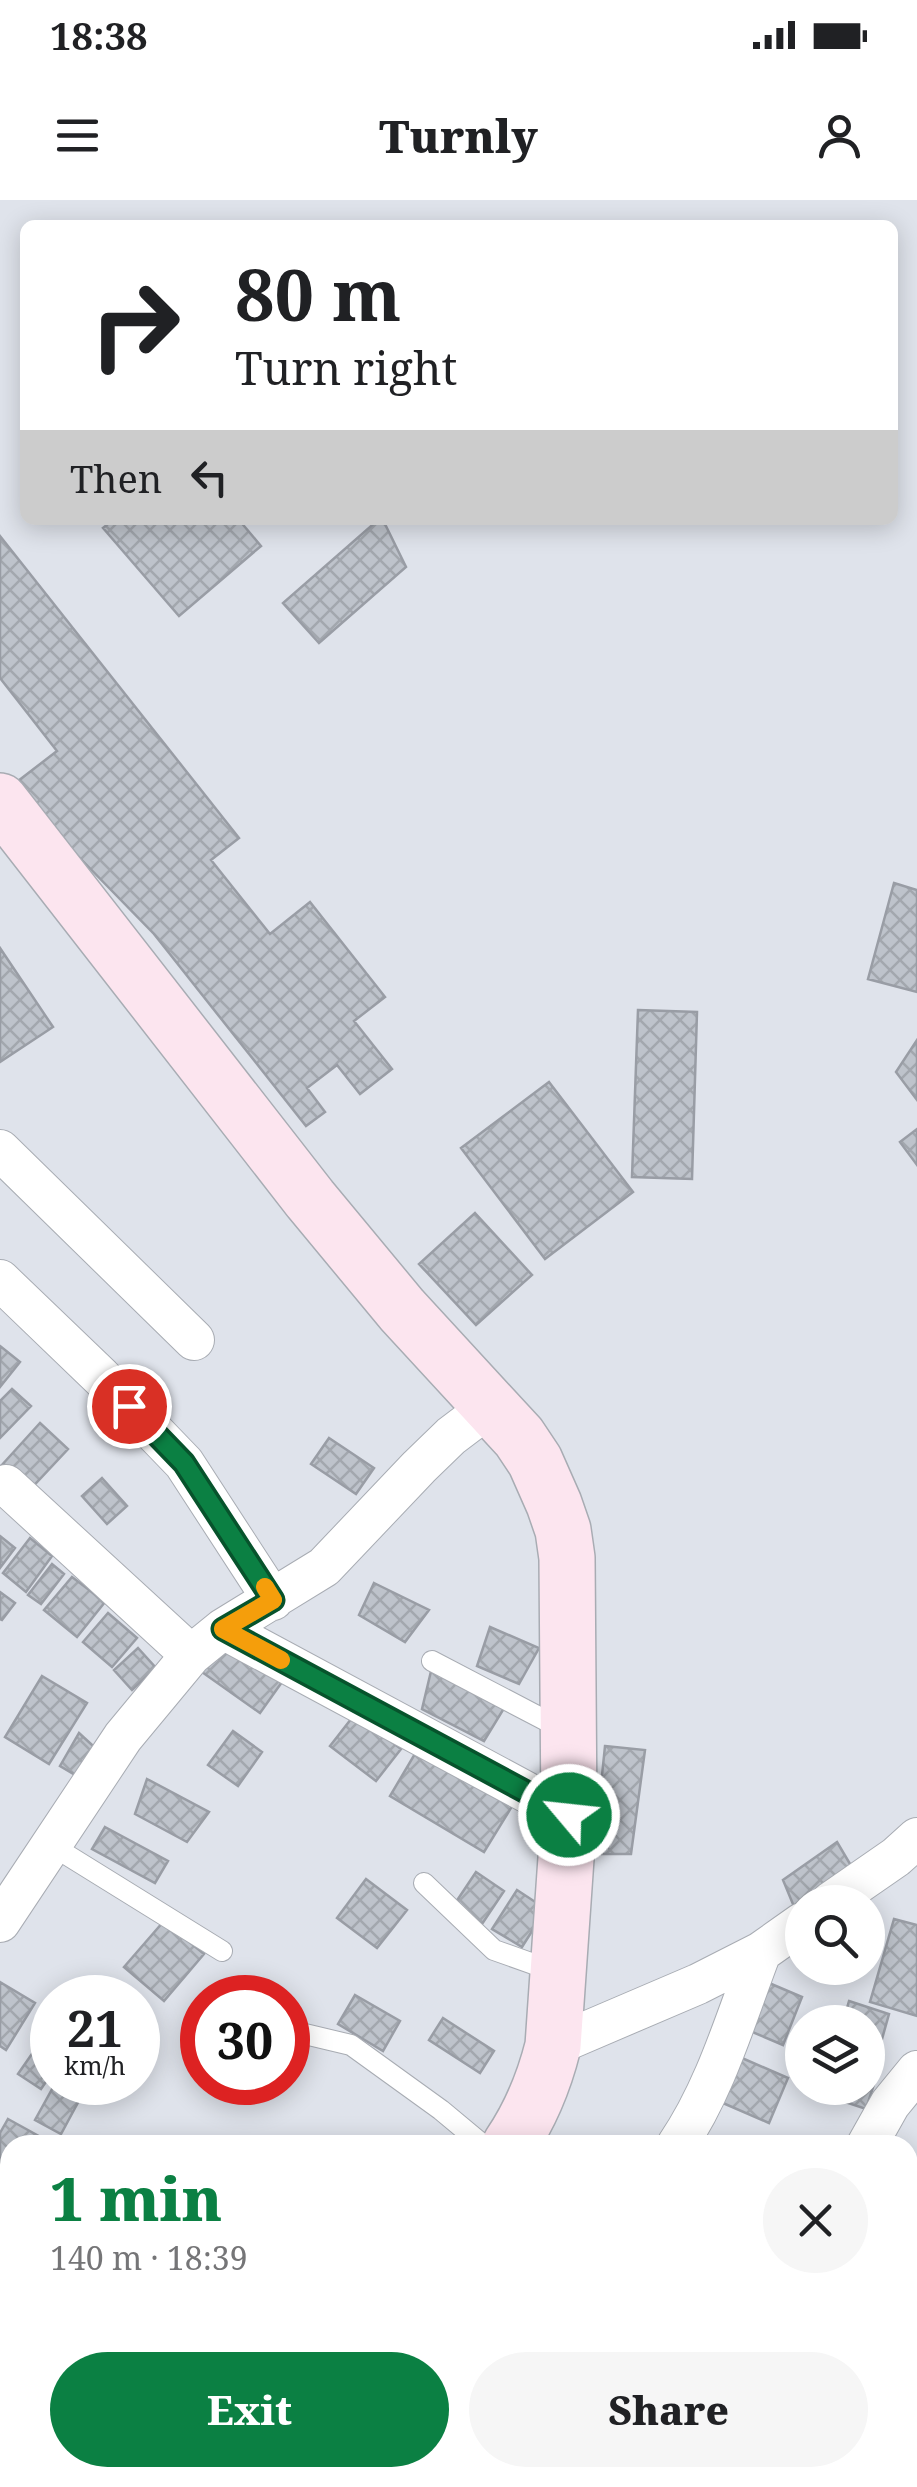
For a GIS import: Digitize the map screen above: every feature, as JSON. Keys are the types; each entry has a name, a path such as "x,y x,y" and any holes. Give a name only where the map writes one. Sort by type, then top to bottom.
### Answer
{"main road":[{"path":"0,801 310,1199 402,1310 520,1437 535,1461 563,1530 567,1558 569,1815 553,2046 538,2094 517,2135"}],"street":[{"path":"0,1150 194,1340"},
{"path":"0,1280 102,1377 184,1463 273,1600"},
{"path":"0,1922 122,1737 191,1655 223,1629 324,1567 418,1467 492,1405"},
{"path":"6,1485 191,1655"},
{"path":"223,1629 569,1815"},
{"path":"876,1885 900,1876 917,1838"},
{"path":"553,2046 698,1984 761,1952 785,1935"},
{"path":"684,2135 715,2072 761,1952"},
{"path":"873,2135 890,2104 917,2071"}],"lane":[{"path":"432,1661 568,1732"},
{"path":"51,1846 222,1951"},
{"path":"424,1882 494,1950 558,1973"},
{"path":"310,2035 352,2045 471,2135"}],"building":[{"path":"243,525 261,546 179,616 103,528"},
{"path":"372,525 385,525 406,567 319,643 283,603"},
{"path":"0,536 239,838 211,860 270,934 310,902 385,997 354,1021 392,1069 360,1094 337,1065 307,1088 325,1112 306,1126 154,934 75,853 18,781 57,751 0,678"},
{"path":"894,883 917,890 917,992 868,979"},
{"path":"0,948 53,1027 0,1062"},
{"path":"638,1010 697,1012 692,1179 632,1177"},
{"path":"917,1040 917,1100 896,1072"},
{"path":"549,1082 633,1192 545,1259 461,1148"},
{"path":"917,1129 917,1165 900,1142"},
{"path":"475,1213 532,1275 476,1325 419,1264"},
{"path":"0,1346 20,1362 0,1387"},
{"path":"12,1389 31,1406 0,1438 0,1401"},
{"path":"40,1423 68,1449 23,1497 0,1467"},
{"path":"329,1438 374,1468 356,1494 311,1464"},
{"path":"102,1478 127,1506 107,1524 82,1496"},
{"path":"0,1536 15,1548 0,1568"},
{"path":"30,1538 52,1556 26,1592 3,1573"},
{"path":"52,1564 64,1574 41,1604 28,1595"},
{"path":"72,1577 105,1602 77,1637 44,1610"},
{"path":"374,1583 429,1610 405,1642 359,1615"},
{"path":"0,1592 15,1603 2,1620 0,1619"},
{"path":"108,1613 137,1638 112,1667 83,1642"},
{"path":"490,1627 539,1648 519,1684 477,1666"},
{"path":"229,1644 282,1682 260,1713 199,1670"},
{"path":"138,1648 156,1668 132,1690 114,1670"},
{"path":"432,1667 506,1705 484,1741 422,1709"},
{"path":"42,1676 87,1703 49,1764 5,1737"},
{"path":"355,1714 401,1749 376,1781 330,1746"},
{"path":"233,1731 262,1752 238,1786 208,1765"},
{"path":"79,1733 103,1755 87,1782 60,1766"},
{"path":"605,1746 645,1750 631,1854 594,1854"},
{"path":"419,1747 514,1803 484,1852 390,1796"},
{"path":"147,1779 209,1812 187,1842 135,1814"},
{"path":"105,1827 168,1861 155,1883 92,1849"},
{"path":"837,1842 856,1874 835,1885 785,1885 783,1880"},
{"path":"476,1872 504,1891 482,1924 454,1905"},
{"path":"366,1879 407,1910 377,1948 337,1918"},
{"path":"517,1890 546,1909 522,1947 492,1929"},
{"path":"894,1919 917,1925 917,2016 870,2002 875,1985 885,1985 885,1950"},
{"path":"164,1921 204,1954 186,1975 180,1975 180,1982 164,2001 160,1998 160,1975 133,1975 124,1967"},
{"path":"0,1982 30,2000 30,2011 6,2050 0,2046"},
{"path":"769,1983 802,1997 799,2005 785,2005 783,2045 750,2031"},
{"path":"355,1995 400,2021 383,2051 338,2024"},
{"path":"443,2018 494,2051 480,2073 429,2040"},
{"path":"735,2055 785,2077 769,2123 716,2100"},
{"path":"30,2057 30,2082 18,2074"},
{"path":"43,2105 77,2105 61,2134 35,2120"},
{"path":"8,2119 37,2135 0,2135"}],"slow traffic":[{"path":"265,1587 273,1600 223,1629 281,1660"}],"route":[{"path":"129,1406 184,1463 273,1600 223,1629 569,1815"}]}
